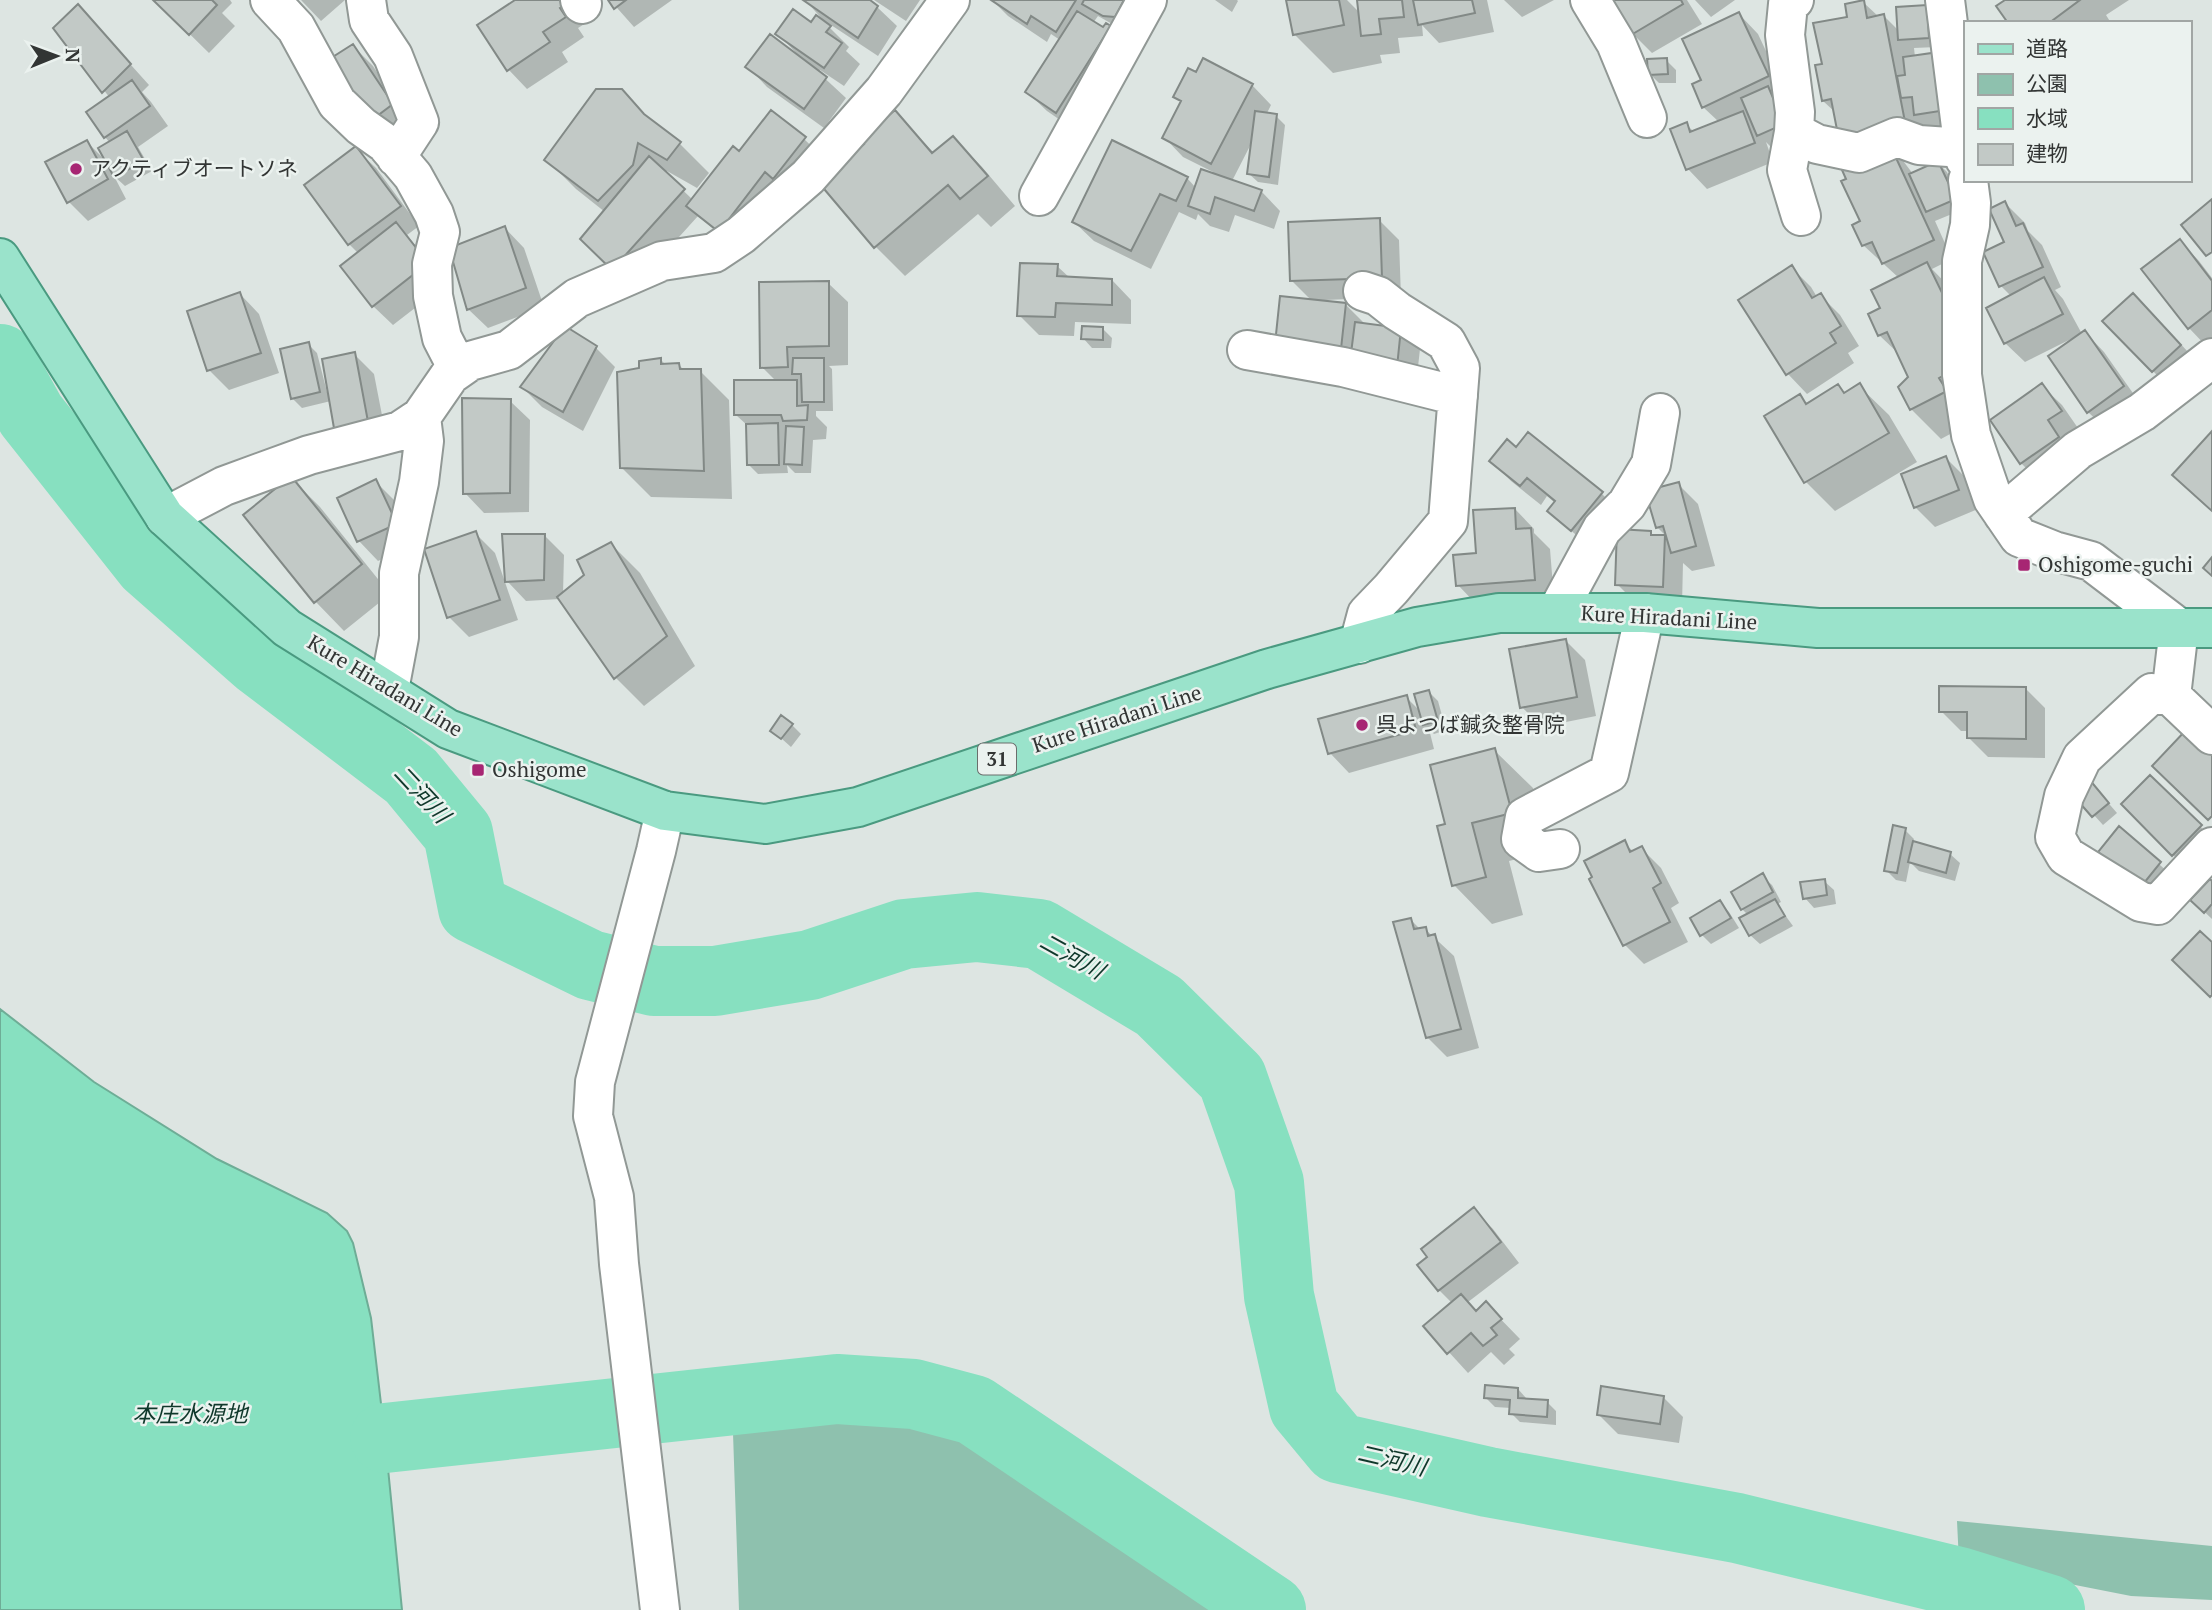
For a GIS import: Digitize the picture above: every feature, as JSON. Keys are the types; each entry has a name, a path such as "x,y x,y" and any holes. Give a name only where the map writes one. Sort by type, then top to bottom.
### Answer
{"main road":[{"name":"Kure Hiradani Line","path":"0,258 165,517 287,628 448,729 664,811 765,824 858,807 1267,669 1417,627 1499,613 1645,613 1818,628 2195,628"}],"street":[{"path":"270,0 296,27 337,103 361,126 385,143 413,176 434,214 440,232 432,264 433,296 442,338 458,369"},
{"path":"366,0 369,20 393,57 419,122 396,157"},
{"path":"165,517 224,486 309,455 400,431 421,417 450,375 470,361 509,351 577,298 662,261 714,253 741,235 808,177 884,91 950,0"},
{"path":"1039,196 1147,0"},
{"path":"1590,0 1616,43 1647,118"},
{"path":"1794,0 1788,4 1785,35 1795,112 1787,170 1801,216"},
{"path":"1945,0 1964,147"},
{"path":"1794,132 1817,144 1859,153 1897,137 1964,161"},
{"path":"1968,182 1970,225 1962,261 1962,374 1971,435 1993,499 2019,537 2054,551 2091,561 2195,628 2171,696"},
{"path":"1359,643 1367,614 1448,521 1460,368 1446,342 1378,296 1363,291"},
{"path":"1247,351 1343,367 1458,396"},
{"path":"2003,514 2078,450 2142,412 2212,358"},
{"path":"1557,612 1602,529 1627,504 1651,464 1660,413"},
{"path":"388,690 399,637 399,573 419,482 424,441 421,417"},
{"path":"1560,849 1539,852 1521,839 1525,817 1609,774 1645,613"},
{"path":"2212,735 2171,696 2152,693 2082,758 2064,796 2055,837 2066,856 2141,902 2158,905 2212,847"},
{"path":"660,1610 614,1196 593,1116 596,1082 664,811"}],"green space":[{"path":"882,1413 966,1434 1229,1610 739,1610 733,1433"},
{"path":"1957,1521 2212,1546 2212,1600 2131,1596 1959,1562"}],"water":[{"name":"本庄水源地","path":"0,1009 94,1082 217,1159 327,1213 347,1231 353,1243 371,1318 402,1610 0,1610"}],"building":[{"path":"153,0 212,0 217,5 189,35"},
{"path":"515,0 566,0 568,3 560,8 566,17 543,32 550,42 507,71 477,25"},
{"path":"608,0 626,0 614,9"},
{"path":"803,0 870,0 878,6 858,38"},
{"path":"991,0 1076,0 1056,32 1031,16 1027,24"},
{"path":"1084,0 1124,0 1115,17 1103,16 1082,4"},
{"path":"1286,0 1339,0 1344,25 1293,35"},
{"path":"1357,0 1402,0 1404,17 1379,19 1381,34 1361,36"},
{"path":"1413,0 1472,0 1475,13 1418,25"},
{"path":"1609,0 1681,0 1683,4 1631,35"},
{"path":"1864,0 1867,18 1884,14 1906,127 1839,140 1831,99 1822,101 1815,65 1822,64 1813,23 1847,17 1845,4"},
{"path":"2005,0 2080,0 2052,21 2007,21 1996,6"},
{"path":"78,4 131,64 102,93 53,28"},
{"path":"1927,5 1929,38 1898,40 1896,7"},
{"path":"793,9 811,22 816,15 831,26 826,32 842,43 824,68 775,34"},
{"path":"1077,11 1103,27 1106,23 1111,26 1056,113 1025,92"},
{"path":"1739,12 1769,76 1702,108 1692,84 1701,80 1682,39"},
{"path":"770,34 827,77 804,109 745,67"},
{"path":"353,44 393,104 373,119 328,60"},
{"path":"1932,53 1940,111 1914,115 1912,97 1901,98 1897,76 1905,75 1903,57"},
{"path":"1203,58 1253,84 1211,164 1162,138 1181,101 1173,97 1188,68 1196,72"},
{"path":"1667,58 1668,74 1648,75 1647,59"},
{"path":"132,80 150,106 104,138 86,112"},
{"path":"1768,86 1784,124 1757,136 1741,98"},
{"path":"596,89 622,89 644,114 681,142 667,160 638,143 633,165 598,201 544,160"},
{"path":"771,110 806,137 773,179 765,172 719,232 686,206 733,146 739,151"},
{"path":"895,110 932,153 953,136 988,176 960,199 948,185 874,248 819,183 864,144 861,140"},
{"path":"1255,111 1277,114 1269,177 1247,174"},
{"path":"1743,111 1755,143 1686,170 1670,129 1687,122 1690,132"},
{"path":"127,131 144,161 114,177 98,148"},
{"path":"87,140 108,179 67,203 45,162"},
{"path":"1112,140 1188,177 1176,201 1160,194 1131,251 1072,222"},
{"path":"356,146 401,206 348,245 304,185"},
{"path":"1891,147 1934,240 1882,264 1872,242 1862,246 1852,225 1860,221 1841,181 1846,179 1842,170"},
{"path":"649,156 685,189 612,270 580,239"},
{"path":"1938,161 1956,199 1926,212 1909,174"},
{"path":"1201,169 1262,190 1254,211 1215,197 1210,214 1188,206"},
{"path":"2212,199 2212,252 2206,256 2181,225"},
{"path":"2005,201 2016,226 2023,223 2043,267 1999,287 1983,252 2004,242 1989,209"},
{"path":"1380,218 1382,278 1290,281 1288,222"},
{"path":"396,222 428,263 372,307 340,266"},
{"path":"505,226 526,288 467,310 449,248"},
{"path":"2180,239 2212,281 2212,310 2188,329 2141,269"},
{"path":"1927,262 1948,305 1955,369 1939,378 1947,391 1910,410 1898,387 1908,377 1887,332 1878,336 1868,314 1880,308 1871,290"},
{"path":"1020,263 1058,264 1057,276 1112,279 1112,305 1056,303 1055,317 1017,316"},
{"path":"1792,265 1812,298 1821,293 1841,326 1830,333 1836,343 1786,375 1738,300"},
{"path":"2044,277 2063,314 2004,344 1986,308"},
{"path":"829,281 829,346 787,347 788,367 760,368 759,282"},
{"path":"240,292 261,353 207,371 187,311"},
{"path":"2133,293 2181,345 2152,372 2102,321"},
{"path":"1280,296 1346,303 1340,358 1275,344"},
{"path":"1355,322 1401,328 1397,367 1350,361"},
{"path":"565,326 597,346 563,412 520,387"},
{"path":"1082,326 1103,327 1103,340 1081,339"},
{"path":"2085,330 2124,386 2087,413 2048,356"},
{"path":"309,342 320,392 291,399 280,349"},
{"path":"355,352 369,427 335,434 322,359"},
{"path":"661,358 661,364 679,363 680,369 701,369 704,471 620,468 617,372 639,368 639,361"},
{"path":"793,358 824,358 824,402 802,402 801,374 792,374"},
{"path":"734,380 797,380 797,406 808,405 807,420 783,421 781,415 734,415"},
{"path":"1860,383 1889,433 1804,483 1764,416 1800,394 1806,404 1838,384 1844,393"},
{"path":"2042,383 2062,411 2048,420 2059,437 2020,464 1990,420"},
{"path":"462,398 511,399 510,493 463,494"},
{"path":"778,423 779,465 747,465 746,424"},
{"path":"786,426 804,427 802,465 784,464"},
{"path":"2212,431 2212,511 2172,475"},
{"path":"1528,432 1603,492 1571,531 1547,511 1555,501 1527,478 1520,486 1489,461 1507,439 1516,447"},
{"path":"1946,456 1959,490 1914,508 1901,474"},
{"path":"291,476 362,564 314,603 243,515"},
{"path":"376,479 397,524 357,542 337,498"},
{"path":"1679,482 1696,546 1671,553 1663,526 1656,528 1645,491"},
{"path":"1515,508 1516,529 1531,528 1535,580 1456,586 1453,555 1476,553 1473,510"},
{"path":"1617,529 1651,531 1651,535 1665,535 1663,587 1615,585"},
{"path":"476,531 500,600 447,618 424,549"},
{"path":"502,534 545,534 544,580 505,582"},
{"path":"611,542 667,636 614,679 557,597 584,575 577,560"},
{"path":"2212,557 2212,576 2203,568"},
{"path":"1566,639 1577,697 1520,708 1509,649"},
{"path":"1939,686 2026,687 2026,739 1967,738 1967,712 1939,712"},
{"path":"1429,690 1438,721 1423,725 1414,694"},
{"path":"1407,695 1416,730 1328,754 1318,719"},
{"path":"781,715 793,724 781,739 770,731"},
{"path":"2187,729 2212,753 2212,816 2208,820 2152,766"},
{"path":"1495,748 1512,813 1472,823 1486,877 1452,886 1437,826 1445,824 1430,765"},
{"path":"2150,775 2202,825 2172,856 2121,804"},
{"path":"2089,779 2109,803 2092,817 2072,794"},
{"path":"1893,825 1906,828 1897,873 1884,871"},
{"path":"2119,826 2161,862 2140,888 2098,852"},
{"path":"1625,840 1630,852 1642,846 1661,883 1653,888 1670,922 1623,946 1589,879 1592,877 1584,861"},
{"path":"1913,841 1951,852 1946,873 1908,862"},
{"path":"1763,873 1773,892 1741,910 1731,892"},
{"path":"1825,879 1827,895 1803,899 1800,882"},
{"path":"2210,879 2212,904 2204,913 2190,900"},
{"path":"1775,899 1785,916 1749,936 1739,918"},
{"path":"1720,900 1731,918 1700,936 1690,918"},
{"path":"1411,918 1414,929 1426,927 1428,936 1435,934 1461,1029 1426,1038 1393,922"},
{"path":"2200,931 2212,942 2210,997 2172,960"},
{"path":"1474,1207 1501,1242 1438,1291 1417,1265 1427,1257 1421,1249"},
{"path":"1461,1294 1476,1311 1486,1301 1502,1319 1491,1328 1497,1335 1483,1346 1471,1333 1447,1354 1423,1326"},
{"path":"1485,1385 1518,1388 1518,1398 1548,1400 1547,1417 1509,1414 1510,1400 1484,1398"},
{"path":"1601,1386 1664,1396 1660,1424 1597,1415"}],"waterway":[{"name":"二河川","path":"0,359 31,415 149,564 258,660 411,776 458,833 473,908 590,965 654,981 715,981 810,965 904,934 977,927 1039,934 1159,1006 1232,1078 1269,1183 1279,1296 1304,1407 1338,1448 1488,1482 1737,1528 1959,1582 2050,1610"},
{"path":"385,1438 837,1389 914,1394 974,1410 1271,1610"}],"place":[{"name":"アクティブオートソネ","path":"76,169"},
{"name":"Oshigome-guchi","path":"2024,565"},
{"name":"呉よつば鍼灸整骨院","path":"1362,725"},
{"name":"Oshigome","path":"478,770"}]}
